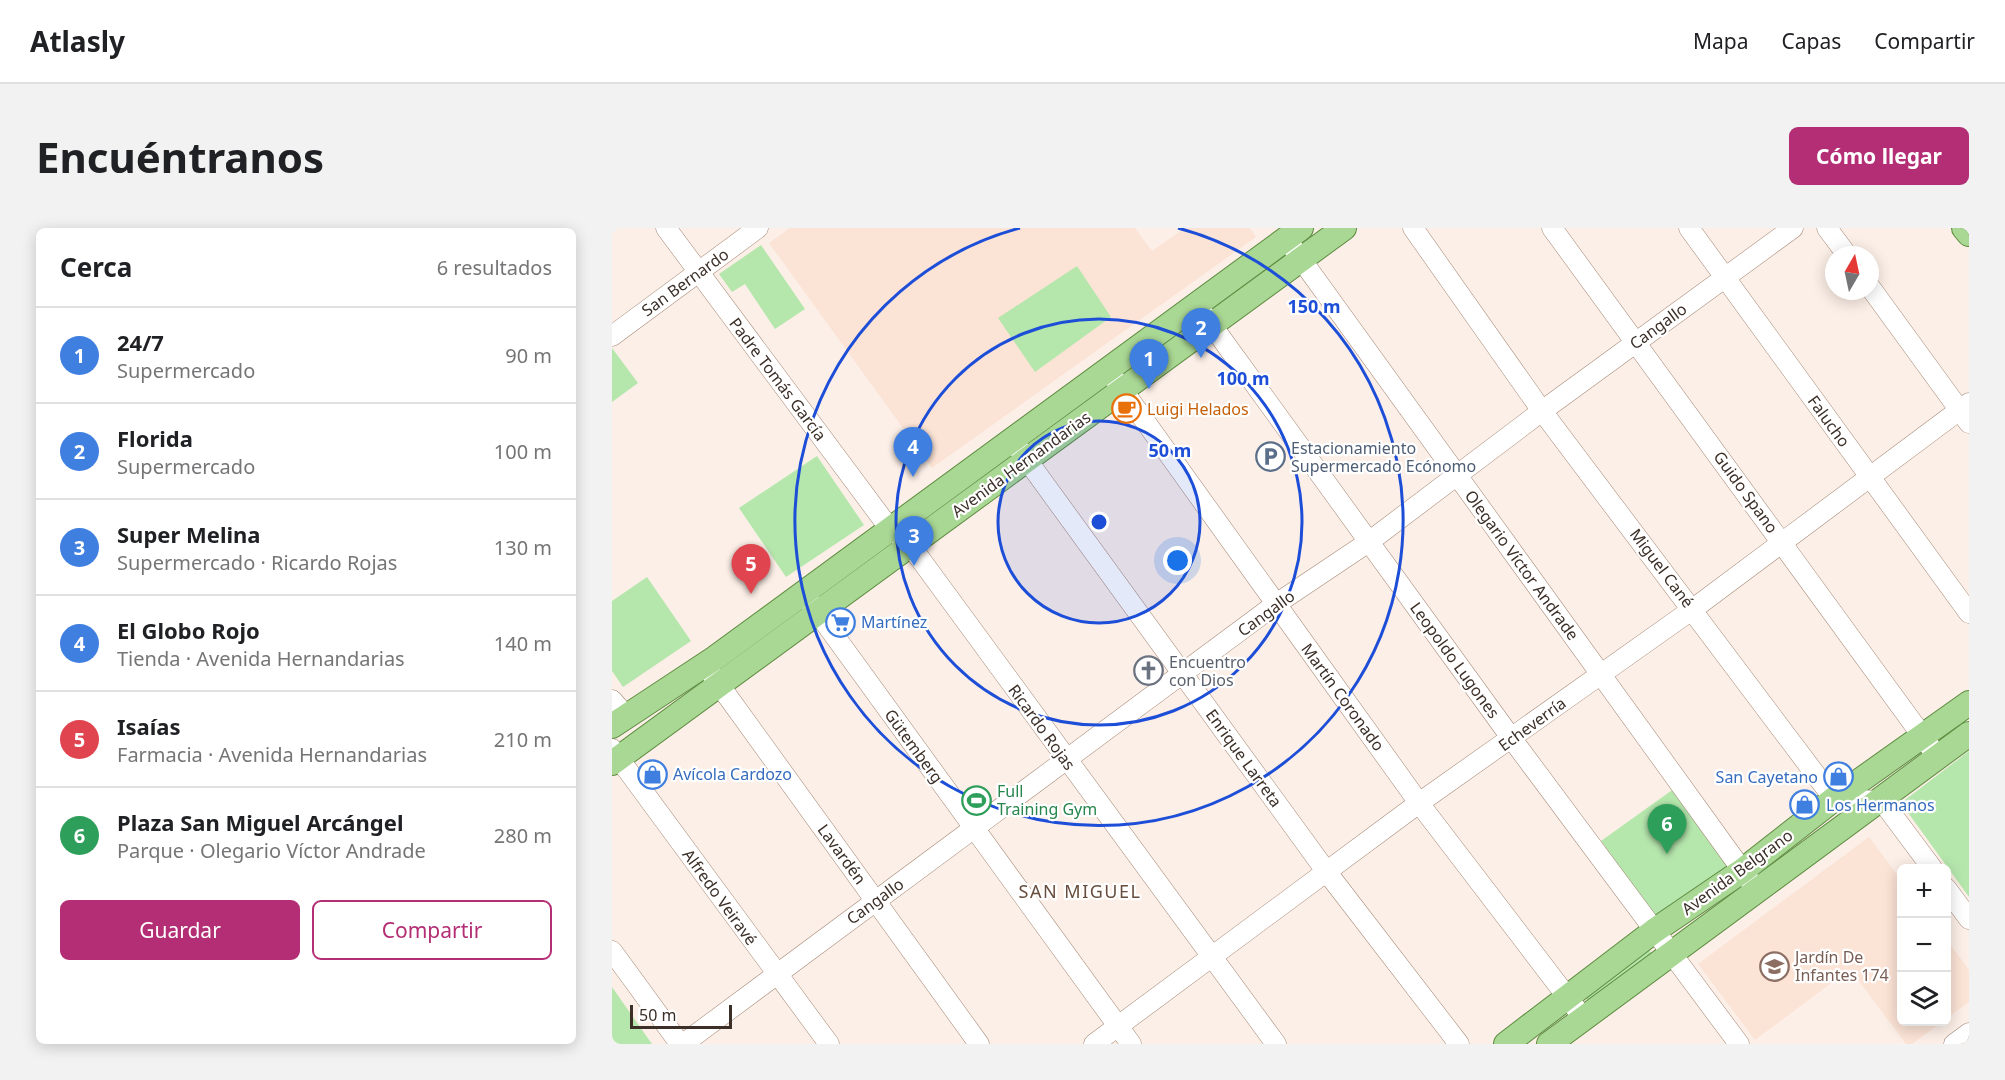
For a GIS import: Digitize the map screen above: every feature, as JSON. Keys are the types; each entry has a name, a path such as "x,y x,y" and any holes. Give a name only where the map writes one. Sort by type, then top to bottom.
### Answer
{"main road":[{"name":"Avenida Hernandarias","path":"614,757 719,685 1344,228"},
{"path":"1964,228 1969,234"},
{"name":"Avenida Hernandarias","path":"622,712 705,665 1294,233"},
{"name":"Avenida Belgrano","path":"1506,1044 1654,931 1742,871 1834,799 1969,703"},
{"name":"Avenida Belgrano","path":"1549,1044 1882,801 1969,734"}],"street":[{"name":"Padre Tomás García","path":"666,228 890,529"},
{"name":"San Bernardo","path":"612,336 758,228"},
{"name":"Miguel Cané","path":"1413,228 1542,411 1834,799"},
{"name":"Guido Spano","path":"1552,228 1938,757"},
{"name":"Falucho","path":"1689,228 1969,613"},
{"name":"Cangallo","path":"681,1044 1067,761 1276,604 1370,541 1542,411 1793,228"},
{"path":"1827,228 1840,246"},
{"name":"Olegario Víctor Andrade","path":"1294,233 1301,259 1757,891"},
{"path":"1879,299 1966,412"},
{"name":"Leopoldo Lugones","path":"1196,303 1210,326 1370,541 1512,739 1739,1044"},
{"name":"Martín Coronado","path":"1108,369 1419,803 1584,1019"},
{"name":"Echeverría","path":"1094,1044 1419,803 1692,609 1869,476 1966,412"},
{"name":"Enrique Larreta","path":"1012,439 1326,871 1459,1044"},
{"name":"Ricardo Rojas","path":"890,529 910,545 1276,1044"},
{"name":"Gütemberg","path":"803,593 1131,1044"},
{"name":"Lavardén","path":"705,665 979,1044"},
{"path":"622,712 658,729"},
{"name":"Alfredo Veiravé","path":"614,757 829,1044"},
{"path":"1834,799 1882,801 1929,864"},
{"path":"1951,894 1969,919"},
{"path":"612,951 681,1044"},
{"path":"1954,1044 1969,1033"}],"shaded area":[{"path":"790,228 1135,228 1152,251 1185,228 1250,228 1256,237 932,468 769,243"},
{"path":"1869,837 1897,875 1897,1026 1937,1026 1912,1044 1906,1044 1850,969 1755,1040 1698,964"},
{"path":"1951,945 1969,970 1969,1002 1951,1015"}],"green space":[{"path":"761,245 805,309 775,329 745,284 732,292 719,274"},
{"path":"1077,266 1111,317 1035,372 998,318"},
{"path":"612,348 638,383 612,402"},
{"path":"817,456 864,525 786,577 739,508"},
{"path":"647,577 691,641 623,687 612,671 612,601"},
{"path":"1969,751 1969,897 1951,872 1951,864 1945,864 1901,803"},
{"path":"1675,788 1733,867 1658,921 1601,841"},
{"path":"1647,947 1653,955 1589,1003 1585,996"},
{"path":"612,987 652,1044 612,1044"}],"place":[{"name":"Florida","path":"1201,358"},
{"name":"24/7","path":"1149,389"},
{"name":"Luigi Helados","path":"1126,409"},
{"name":"Estacionamiento Supermercado Ecónomo","path":"1270,457"},
{"name":"El Globo Rojo","path":"913,477"},
{"name":"Super Melina","path":"914,566"},
{"name":"Isaías","path":"751,594"},
{"name":"Martínez","path":"840,622"},
{"name":"Encuentro con Dios","path":"1148,671"},
{"name":"Avícola Cardozo","path":"652,774"},
{"name":"San Cayetano","path":"1839,777"},
{"name":"Full Training Gym","path":"976,800"},
{"name":"Los Hermanos","path":"1805,805"},
{"name":"Plaza San Miguel Arcángel","path":"1667,854"},
{"name":"Jardín De Infantes 174","path":"1774,966"}],"district":[{"name":"SAN MIGUEL","path":"1080,891"}]}
